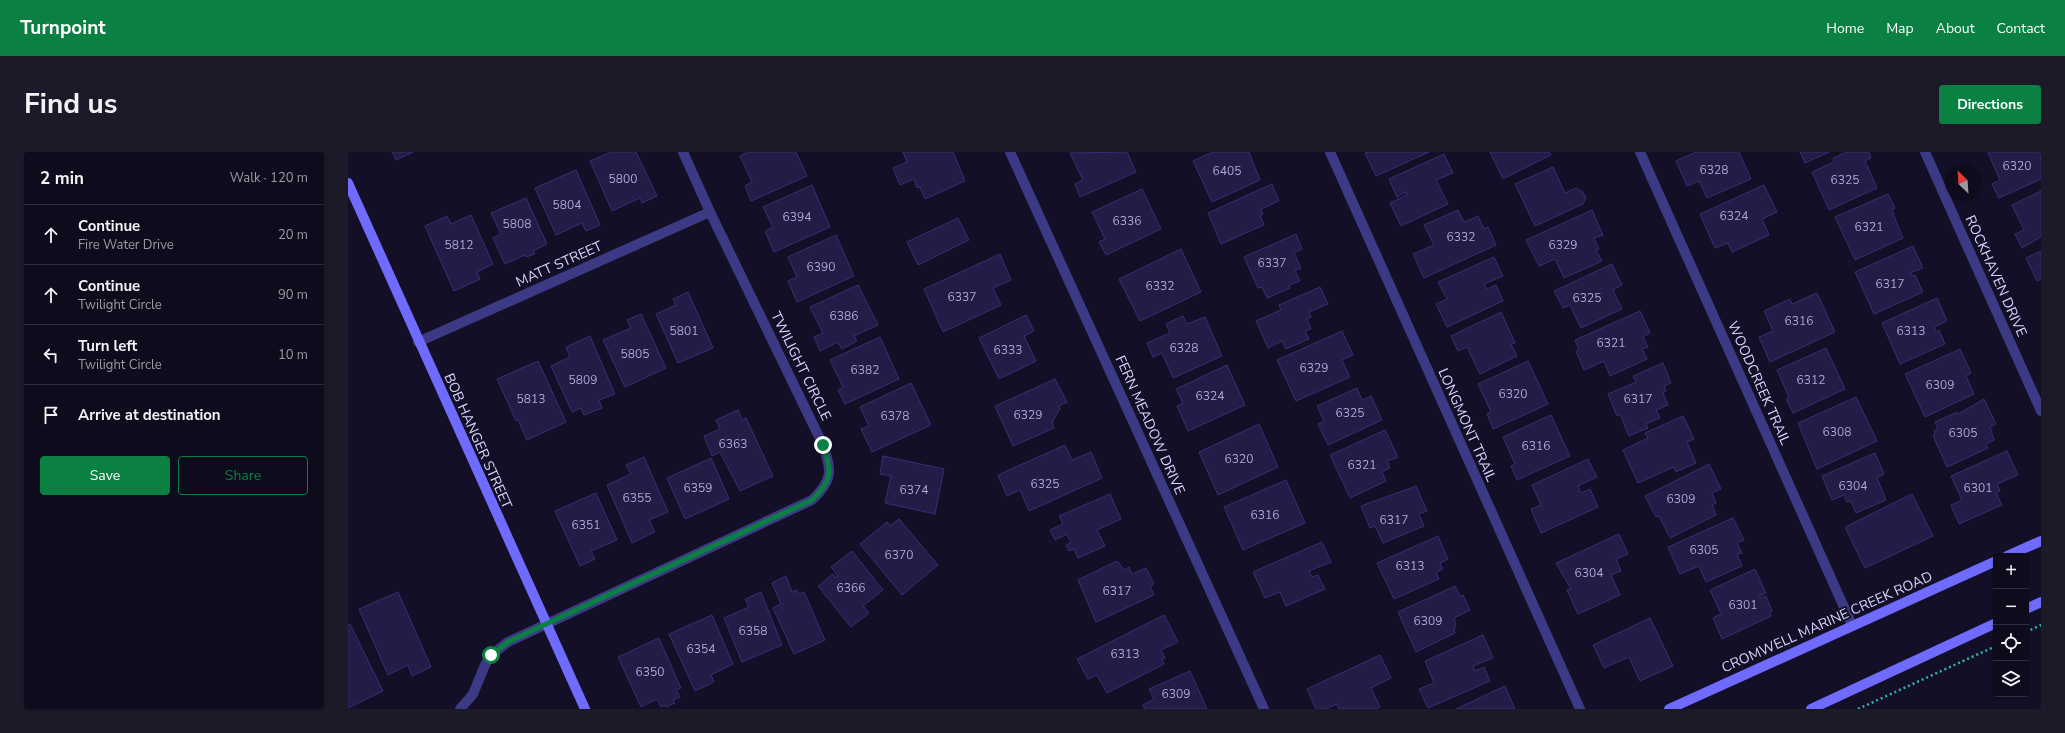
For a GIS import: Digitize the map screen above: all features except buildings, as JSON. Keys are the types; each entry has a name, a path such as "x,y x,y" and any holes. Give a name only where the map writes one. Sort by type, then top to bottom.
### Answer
{"main road":[{"name":"BOB HANGER STREET","path":"348,183 418,342 585,709"},
{"path":"2014,553 2041,541"},
{"name":"CROMWELL MARINE CREEK ROAD","path":"1669,709 1993,562"},
{"path":"2029,608 2041,602"},
{"path":"1811,709 1993,624"}],"street":[{"name":"TWILIGHT CIRCLE","path":"546,624 812,500 822,491 830,478 829,462 823,445 710,212 683,152"},
{"name":"FERN MEADOW DRIVE","path":"1010,152 1264,709"},
{"name":"LONGMONT TRAIL","path":"1330,152 1580,709"},
{"name":"WOODCREEK TRAIL","path":"1640,152 1852,625"},
{"name":"ROCKHAVEN DRIVE","path":"1924,152 2041,411"},
{"name":"MATT STREET","path":"418,342 710,212"},
{"path":"460,709 473,694 485,665 498,648 546,624"}],"path":[{"path":"2029,631 2041,625"},
{"path":"1858,709 1993,647"}],"route":[{"path":"491,655 498,648 508,642 812,500 822,491 830,478 829,462 823,445"}]}
